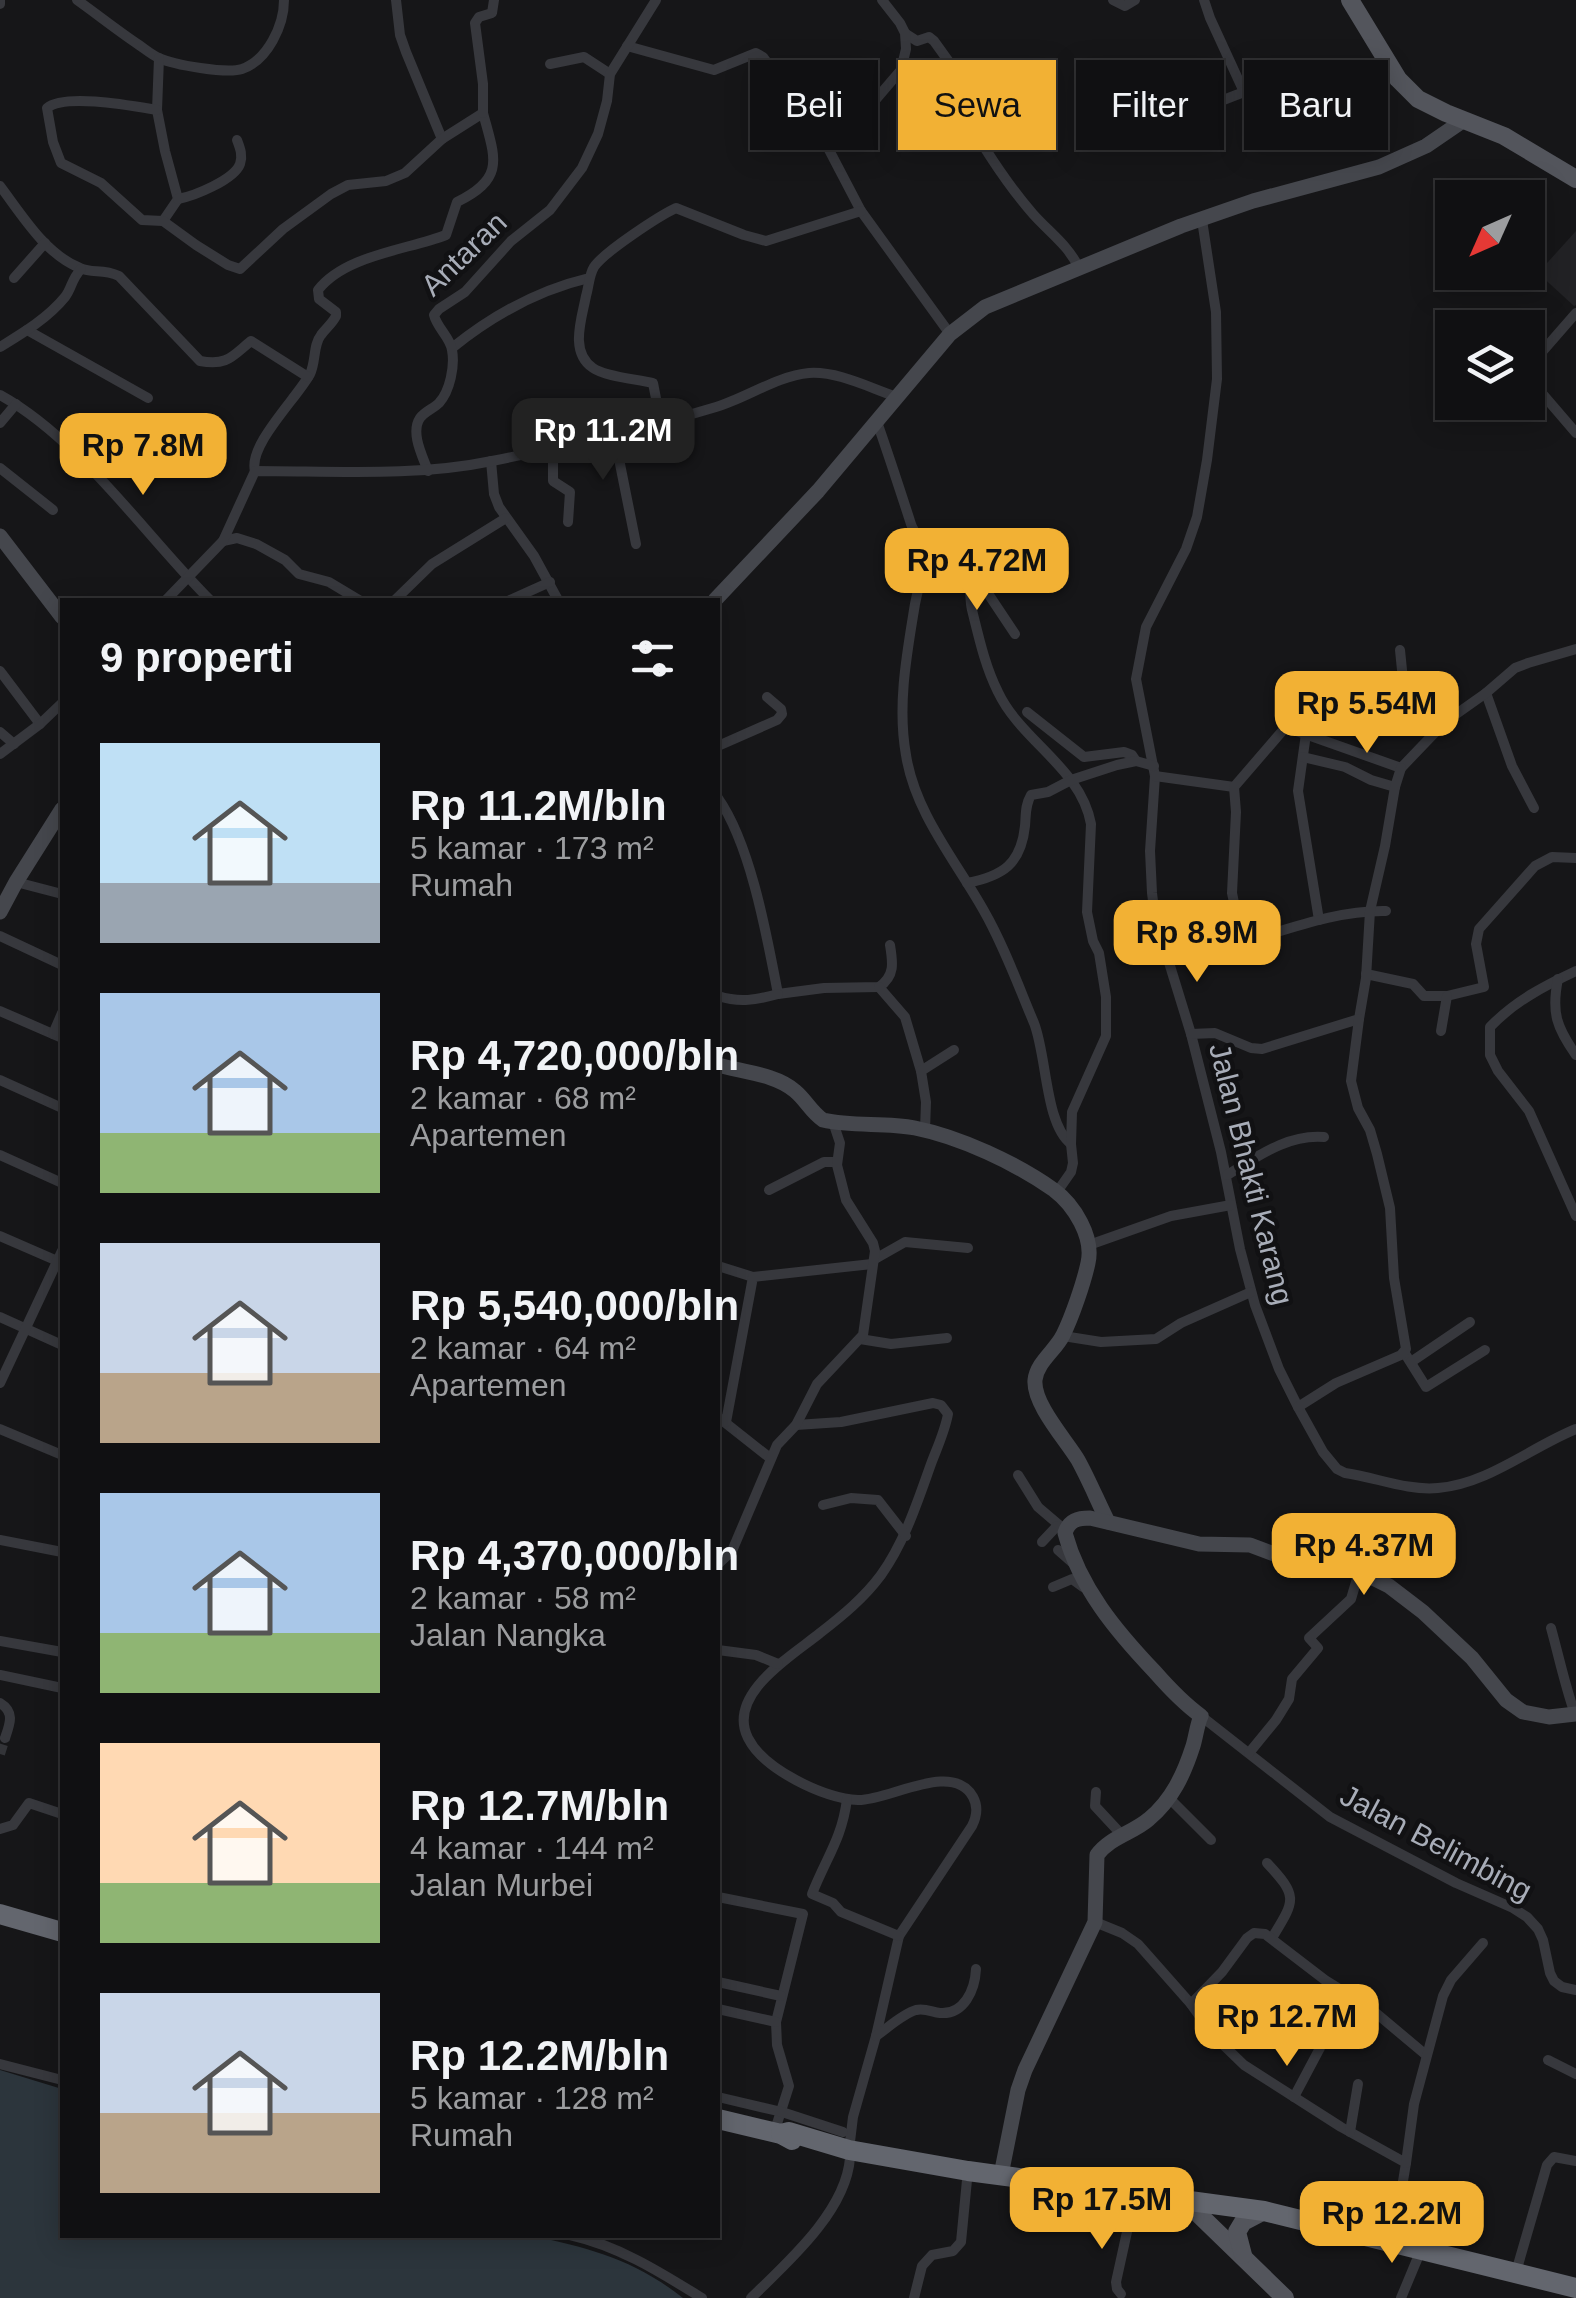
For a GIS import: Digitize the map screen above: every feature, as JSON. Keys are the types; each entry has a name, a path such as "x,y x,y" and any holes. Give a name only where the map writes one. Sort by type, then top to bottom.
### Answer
{"highway":[{"path":"0,1914 60,1931"},
{"path":"720,2119 778,2134 790,2132 1002,2175 1134,2192 1144,2198"},
{"path":"848,2146 891,2167 967,2180 1264,2211 1576,2288"}],"main road":[{"path":"1350,0 1408,90 1429,105 1525,147 1576,179"},
{"path":"1186,2202 1285,2298"},
{"path":"1245,2260 1237,2232 1244,2222 1264,2211"}],"street":[{"path":"77,0 159,58 234,70 260,56 275,37 284,0"},
{"path":"396,0 400,35 442,139"},
{"path":"168,598 223,542 255,471 254,459 308,377 321,335 336,316 319,298 318,290 356,264 446,235 457,202 488,181 493,172 492,146 483,113 476,23 479,17 492,13 494,0"},
{"path":"878,98 902,70 906,49 900,23 882,0"},
{"path":"1113,0 1126,6 1135,0"},
{"path":"1204,0 1244,92 1224,100"},
{"name":"Antaran","path":"428,471 417,428 420,417 444,396 452,375 452,348 436,325 434,315 465,292 511,241 550,210 574,180 598,134 610,74 654,1"},
{"path":"905,34 917,42 929,38 949,60"},
{"path":"627,46 714,70 756,52 765,60"},
{"path":"550,64 584,57 610,74"},
{"path":"159,58 157,110 178,200"},
{"path":"157,110 121,104 56,102 48,108 47,115 61,163 101,184 142,220 162,221 240,269 283,228 331,194 348,185 406,173 442,139 483,113"},
{"path":"718,598 818,491 950,334 984,307 1253,200 1379,167 1426,146 1464,120"},
{"path":"162,221 178,200 236,172 241,157 237,140"},
{"path":"828,150 860,211 950,334"},
{"path":"988,150 1033,214 1065,245 1079,268"},
{"path":"0,186 45,244 81,269 119,276 200,360 226,361 251,341 308,377"},
{"path":"661,424 653,383 600,372 585,359 578,326 596,264 676,208 766,240 860,211"},
{"name":"Jalan Bhakti Karang","path":"1202,220 1216,312 1216,379 1207,460 1186,549 1146,627 1137,666 1137,692 1154,771 1150,851 1155,917 1191,1034 1251,1292 1266,1338 1298,1407 1323,1452 1344,1473 1420,1488 1453,1486 1483,1476 1576,1428"},
{"path":"14,278 45,244"},
{"path":"0,347 27,330 66,296 81,269"},
{"path":"452,348 479,326 542,292 589,278"},
{"path":"1545,353 1576,313"},
{"path":"27,330 148,398"},
{"path":"255,471 428,471 491,462 661,424 812,372 897,397"},
{"path":"0,395 52,432 208,598"},
{"path":"1545,395 1576,432"},
{"path":"0,423 16,404"},
{"path":"878,422 912,529 924,551 904,666 906,756 914,789 992,928 1036,1029 1056,1125 1071,1144"},
{"path":"614,434 636,544"},
{"path":"554,446 553,480 570,492 568,522"},
{"path":"491,462 494,494 557,598"},
{"path":"0,468 53,510"},
{"path":"397,598 432,564 506,518"},
{"path":"0,536 60,614"},
{"path":"223,542 237,538 256,544 285,560 299,574 329,582 356,598"},
{"path":"924,551 976,576 1015,634"},
{"path":"963,568 970,584 970,604 982,651 996,690 1016,720 1071,780 1083,799 1091,824 1088,912 1099,954 1106,1036 1072,1112 1074,1163 1057,1192"},
{"path":"514,598 550,582"},
{"path":"1485,1350 1426,1387 1408,1357 1399,1320 1390,1208 1378,1154 1350,1081 1366,974 1370,911 1401,768 1440,727 1516,668 1576,649"},
{"path":"1400,650 1404,690 1413,712 1440,727"},
{"path":"0,670 40,724"},
{"path":"1486,694 1512,766 1534,808"},
{"path":"720,745 777,720 781,709 768,698"},
{"path":"0,754 60,705"},
{"path":"1027,712 1084,757 1124,752 1154,771 1234,786"},
{"path":"1242,942 1232,893 1234,786 1284,729 1291,728 1401,768"},
{"path":"0,732 14,744"},
{"path":"1306,734 1298,791 1319,920"},
{"path":"1302,758 1345,767 1394,788"},
{"path":"967,883 998,874 1019,856 1028,797 1136,761"},
{"path":"720,802 745,857 778,994"},
{"path":"0,912 9,888 60,812"},
{"path":"1366,974 1413,984 1424,996 1447,996 1484,987 1476,944 1478,929 1535,866 1548,858 1576,858"},
{"path":"9,888 60,894"},
{"path":"1167,958 1216,950 1319,920 1386,911"},
{"path":"0,936 60,963"},
{"path":"720,996 742,1002 824,988 879,987 891,975 890,945"},
{"path":"1576,971 1536,989 1490,1027 1490,1054 1529,1111 1576,1216"},
{"path":"1558,980 1556,1020 1576,1056"},
{"path":"879,987 905,1017 921,1070 925,1130"},
{"path":"1441,1030 1447,996"},
{"path":"0,1011 58,1036"},
{"path":"1191,1034 1215,1033 1262,1049 1359,1019"},
{"path":"921,1070 954,1050"},
{"path":"720,1066 783,1082 823,1120 925,1130 984,1151 1057,1192 1078,1219 1089,1245 1089,1260 1063,1336 1038,1371 1036,1390 1108,1522"},
{"path":"0,1080 60,1107"},
{"path":"720,1562 732,1551 781,1439 796,1425 817,1384 860,1339 865,1326 873,1243 846,1200 838,1162 840,1143 833,1122"},
{"path":"1226,1175 1277,1144 1324,1137"},
{"path":"0,1155 60,1183"},
{"path":"769,1190 824,1162 838,1162"},
{"path":"1089,1245 1171,1216 1230,1205"},
{"path":"0,1236 60,1258"},
{"path":"720,1267 753,1276 873,1262 906,1242 968,1248"},
{"path":"0,1383 60,1260"},
{"path":"753,1276 722,1420 770,1458"},
{"path":"1063,1336 1101,1342 1156,1338 1251,1292"},
{"path":"0,1316 60,1343"},
{"path":"1298,1407 1336,1383 1408,1357 1470,1322"},
{"path":"860,1339 891,1344 947,1338"},
{"path":"751,2298 800,2249 839,2199 850,2169 848,2146 853,2117 899,1936 972,1826 976,1812 974,1798 958,1783 927,1783 873,1799 847,1798 802,1783 777,1768 749,1740 744,1720 749,1700 762,1682 778,1664 862,1598 906,1536 948,1418 947,1410 933,1403 841,1422 796,1425"},
{"path":"0,1429 60,1454"},
{"path":"1002,2175 1025,2070 1095,1922 1098,1855 1121,1834 1144,1824 1170,1800 1201,1716 1140,1656 1105,1614 1088,1590 1061,1528 1038,1507 1018,1476"},
{"path":"823,1505 851,1498 878,1500 906,1536"},
{"path":"1042,1542 1078,1518 1090,1518 1198,1544 1250,1544 1284,1558 1359,1572 1388,1586 1422,1612 1472,1658 1506,1700 1523,1712 1549,1717 1576,1714 1550,1628"},
{"path":"0,1540 60,1552"},
{"path":"1058,1550 1076,1566"},
{"path":"1249,1753 1276,1720 1288,1699 1292,1679 1318,1648 1310,1638 1351,1598 1359,1572"},
{"path":"1052,1587 1072,1578 1088,1590"},
{"path":"0,1641 60,1652"},
{"path":"720,1650 756,1655 778,1664"},
{"path":"0,1675 60,1688"},
{"path":"0,1703 7,1707 11,1718 5,1738"},
{"name":"Jalan Belimbing","path":"1201,1716 1330,1818 1527,1917 1543,1940 1554,1981 1576,1990"},
{"path":"1096,1792 1095,1806 1121,1834"},
{"path":"847,1798 836,1846 812,1894 841,1912 899,1936"},
{"path":"1170,1800 1210,1840"},
{"path":"0,1828 13,1824 29,1803 60,1813"},
{"path":"1267,1863 1292,1900 1272,1938"},
{"path":"720,1897 803,1914 776,2022 777,2045 789,2082 778,2134"},
{"path":"1095,1922 1122,1932 1138,1944 1214,2036 1244,2065 1406,2163"},
{"path":"1191,2004 1247,1938 1254,1933 1265,1934 1325,1980 1370,2008 1426,2056"},
{"path":"1392,2242 1414,2104 1442,1996 1483,1943"},
{"path":"876,2036 915,2010 956,2010 967,2000 976,1970"},
{"path":"720,1982 782,1996"},
{"path":"720,2009 776,2022"},
{"path":"1294,2097 1320,2048"},
{"path":"1548,2060 1576,2074"},
{"path":"0,2064 60,2079"},
{"path":"1350,2132 1358,2084"},
{"path":"720,2096 782,2112 848,2146"},
{"path":"1515,2273 1548,2165 1554,2157 1576,2161"},
{"path":"914,2298 922,2266 932,2255 953,2251 961,2242 967,2180"},
{"path":"1122,2297 1116,2282 1144,2198"},
{"path":"583,2238 623,2252 702,2298"},
{"path":"1401,2298 1421,2250"}],"shaded area":[{"path":"1576,231 1576,305 1545,279 1545,265"},
{"path":"0,2070 60,2088 60,2238 543,2238 628,2264 683,2298 0,2298"}],"tunnel":[{"path":"0,1754 5,1738"}]}
